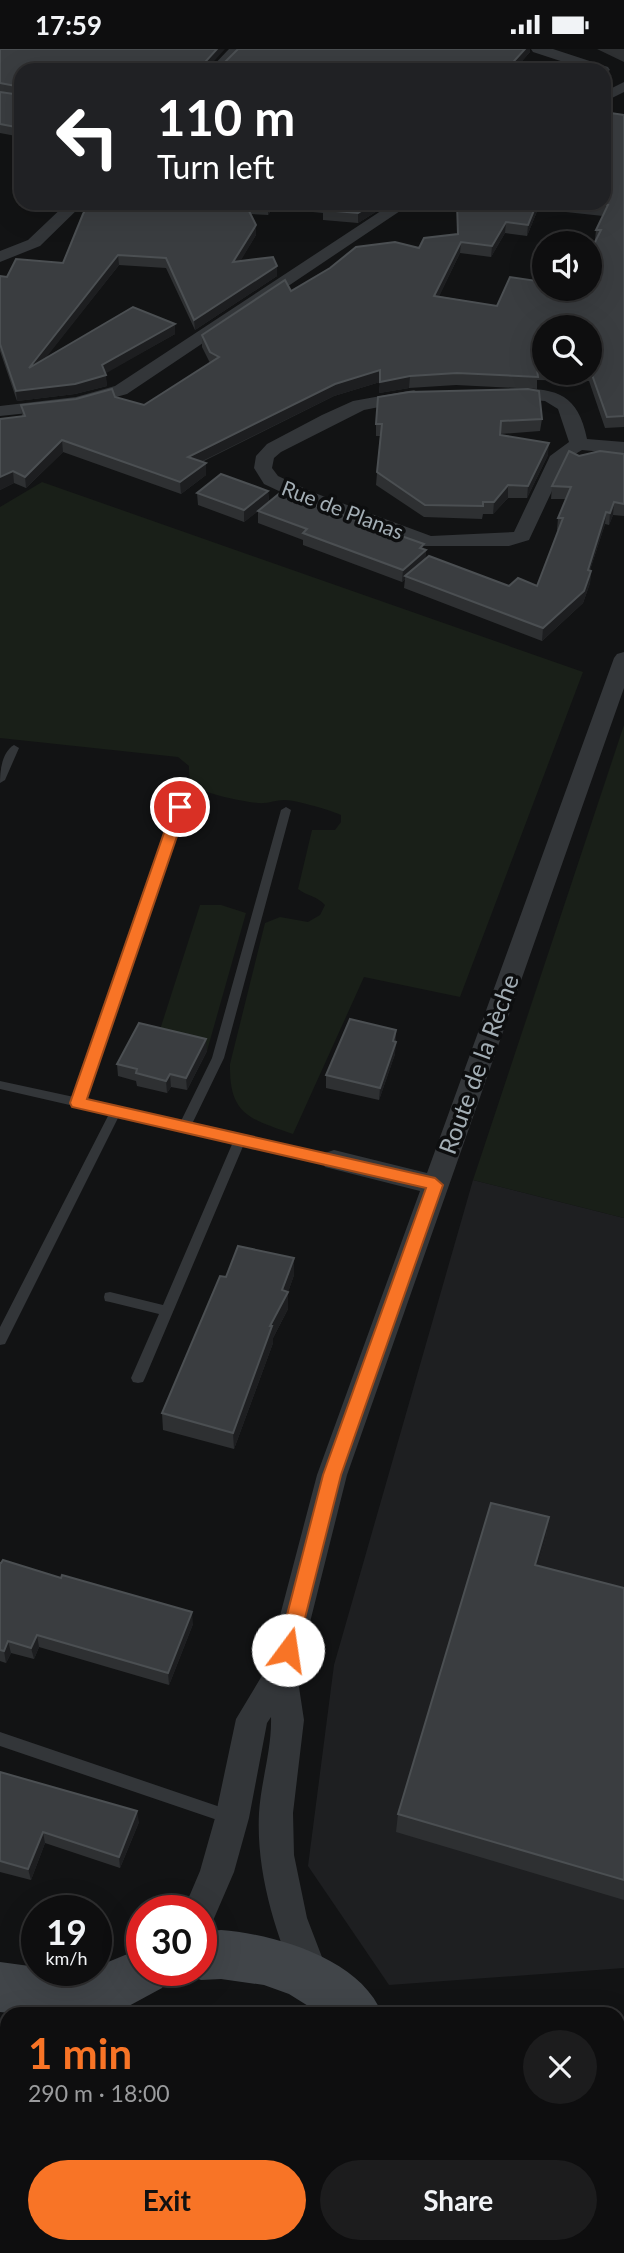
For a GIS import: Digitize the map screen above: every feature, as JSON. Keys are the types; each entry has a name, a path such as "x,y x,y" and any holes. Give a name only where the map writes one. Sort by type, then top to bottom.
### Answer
{"main road":[{"path":"217,1954 264,1959 312,1978 348,2007"},
{"path":"0,1987 90,2003 126,1982"}],"street":[{"path":"223,63 237,49"},
{"path":"538,49 587,63"},
{"path":"0,257 34,243 69,210"},
{"path":"0,411 72,404 94,400 121,390 393,210"},
{"path":"481,394 554,397 567,404 577,428 579,444 624,448"},
{"name":"Rue de Planas","path":"439,395 411,395 359,405 274,448 265,456 263,468 271,480 304,496 429,542 509,540 522,535 559,456 579,444"},
{"name":"Route de la Rèche","path":"207,1895 217,1872 232,1818 251,1719 281,1674 332,1475 624,658"},
{"path":"334,1160 435,1185"},
{"name":"Route de la Rèche","path":"281,1674 288,1720 276,1813 277,1855 290,1918 312,1978"}],"lane":[{"path":"0,780 14,748"},
{"path":"78,1103 180,807"},
{"path":"184,1127 218,1058 286,810"},
{"path":"0,1085 334,1160"},
{"path":"0,1340 116,1111"},
{"path":"138,1378 240,1139"},
{"path":"110,1297 167,1311"},
{"path":"0,1739 232,1818"}],"shaded area":[{"path":"42,482 583,672 460,997 364,977 293,1134 245,1113 233,1094 230,1064 265,923 280,917 308,922 320,915 325,905 298,889 312,830 335,830 341,822 341,815 296,801 258,803 207,792 193,784 189,766 178,757 0,738 0,507"},
{"path":"624,725 624,1218 473,1180"},
{"path":"200,905 221,905 246,913 207,1051 157,1039"},
{"path":"473,1180 624,1218 624,1968 389,1985 308,1866 334,1665"}],"building":[{"path":"0,49 217,49 206,61 209,63 14,63 14,86 0,83"},
{"path":"238,49 525,49 512,63 224,63"},
{"path":"0,92 14,94 14,127 0,124"},
{"path":"611,113 624,115 624,416 607,417 596,385 602,385 602,315 532,315 532,377 457,373 410,376 380,382 380,370 335,384 188,457 206,463 180,482 62,440 25,477 13,471 0,477 0,419 25,416 21,405 76,399 112,389 115,397 144,405 219,357 210,352 202,335 285,280 291,291 330,268 356,247 395,242 419,248 424,238 458,234 457,210 534,210 528,225 506,222 492,246 461,242 434,296 497,306 510,277 532,280 532,301 602,301 601,230 596,230 606,210 611,210"},
{"path":"85,210 248,210 256,225 233,262 273,257 277,266 194,320 166,258 118,255 29,368 133,307 175,324 102,365 106,375 75,384 16,391 0,344 0,276 7,277 16,259 63,263"},
{"path":"323,210 363,210 358,213"},
{"path":"539,391 542,419 501,421 500,435 549,443 528,486 508,485 494,502 483,502 483,506 425,505 377,472 382,424 376,424 378,397 409,392"},
{"path":"569,451 579,456 600,451 624,454 624,504 614,502 610,513 606,512 584,591 543,628 405,576 429,556 509,586 518,578 537,586 563,518 558,518 571,487 552,486"},
{"path":"221,474 268,491 244,510 197,493"},
{"path":"280,493 424,544 420,548 426,550 403,570 303,533 307,529 258,511"},
{"path":"350,1019 396,1030 393,1041 396,1042 380,1088 326,1075"},
{"path":"139,1023 206,1039 186,1078 170,1074 166,1081 136,1073 137,1069 117,1064"},
{"path":"238,1246 294,1258 282,1290 288,1292 270,1326 233,1433 162,1413 220,1276 226,1277"},
{"path":"491,1503 549,1517 535,1565 624,1588 624,1880 398,1814"},
{"path":"3,1560 192,1612 168,1673 37,1635 31,1648 8,1641 4,1651 0,1650 0,1563"},
{"path":"0,1772 137,1811 119,1857 43,1832 28,1869 0,1861"}],"route":[{"path":"180,807 78,1103 435,1185 332,1475 288,1650"}]}
